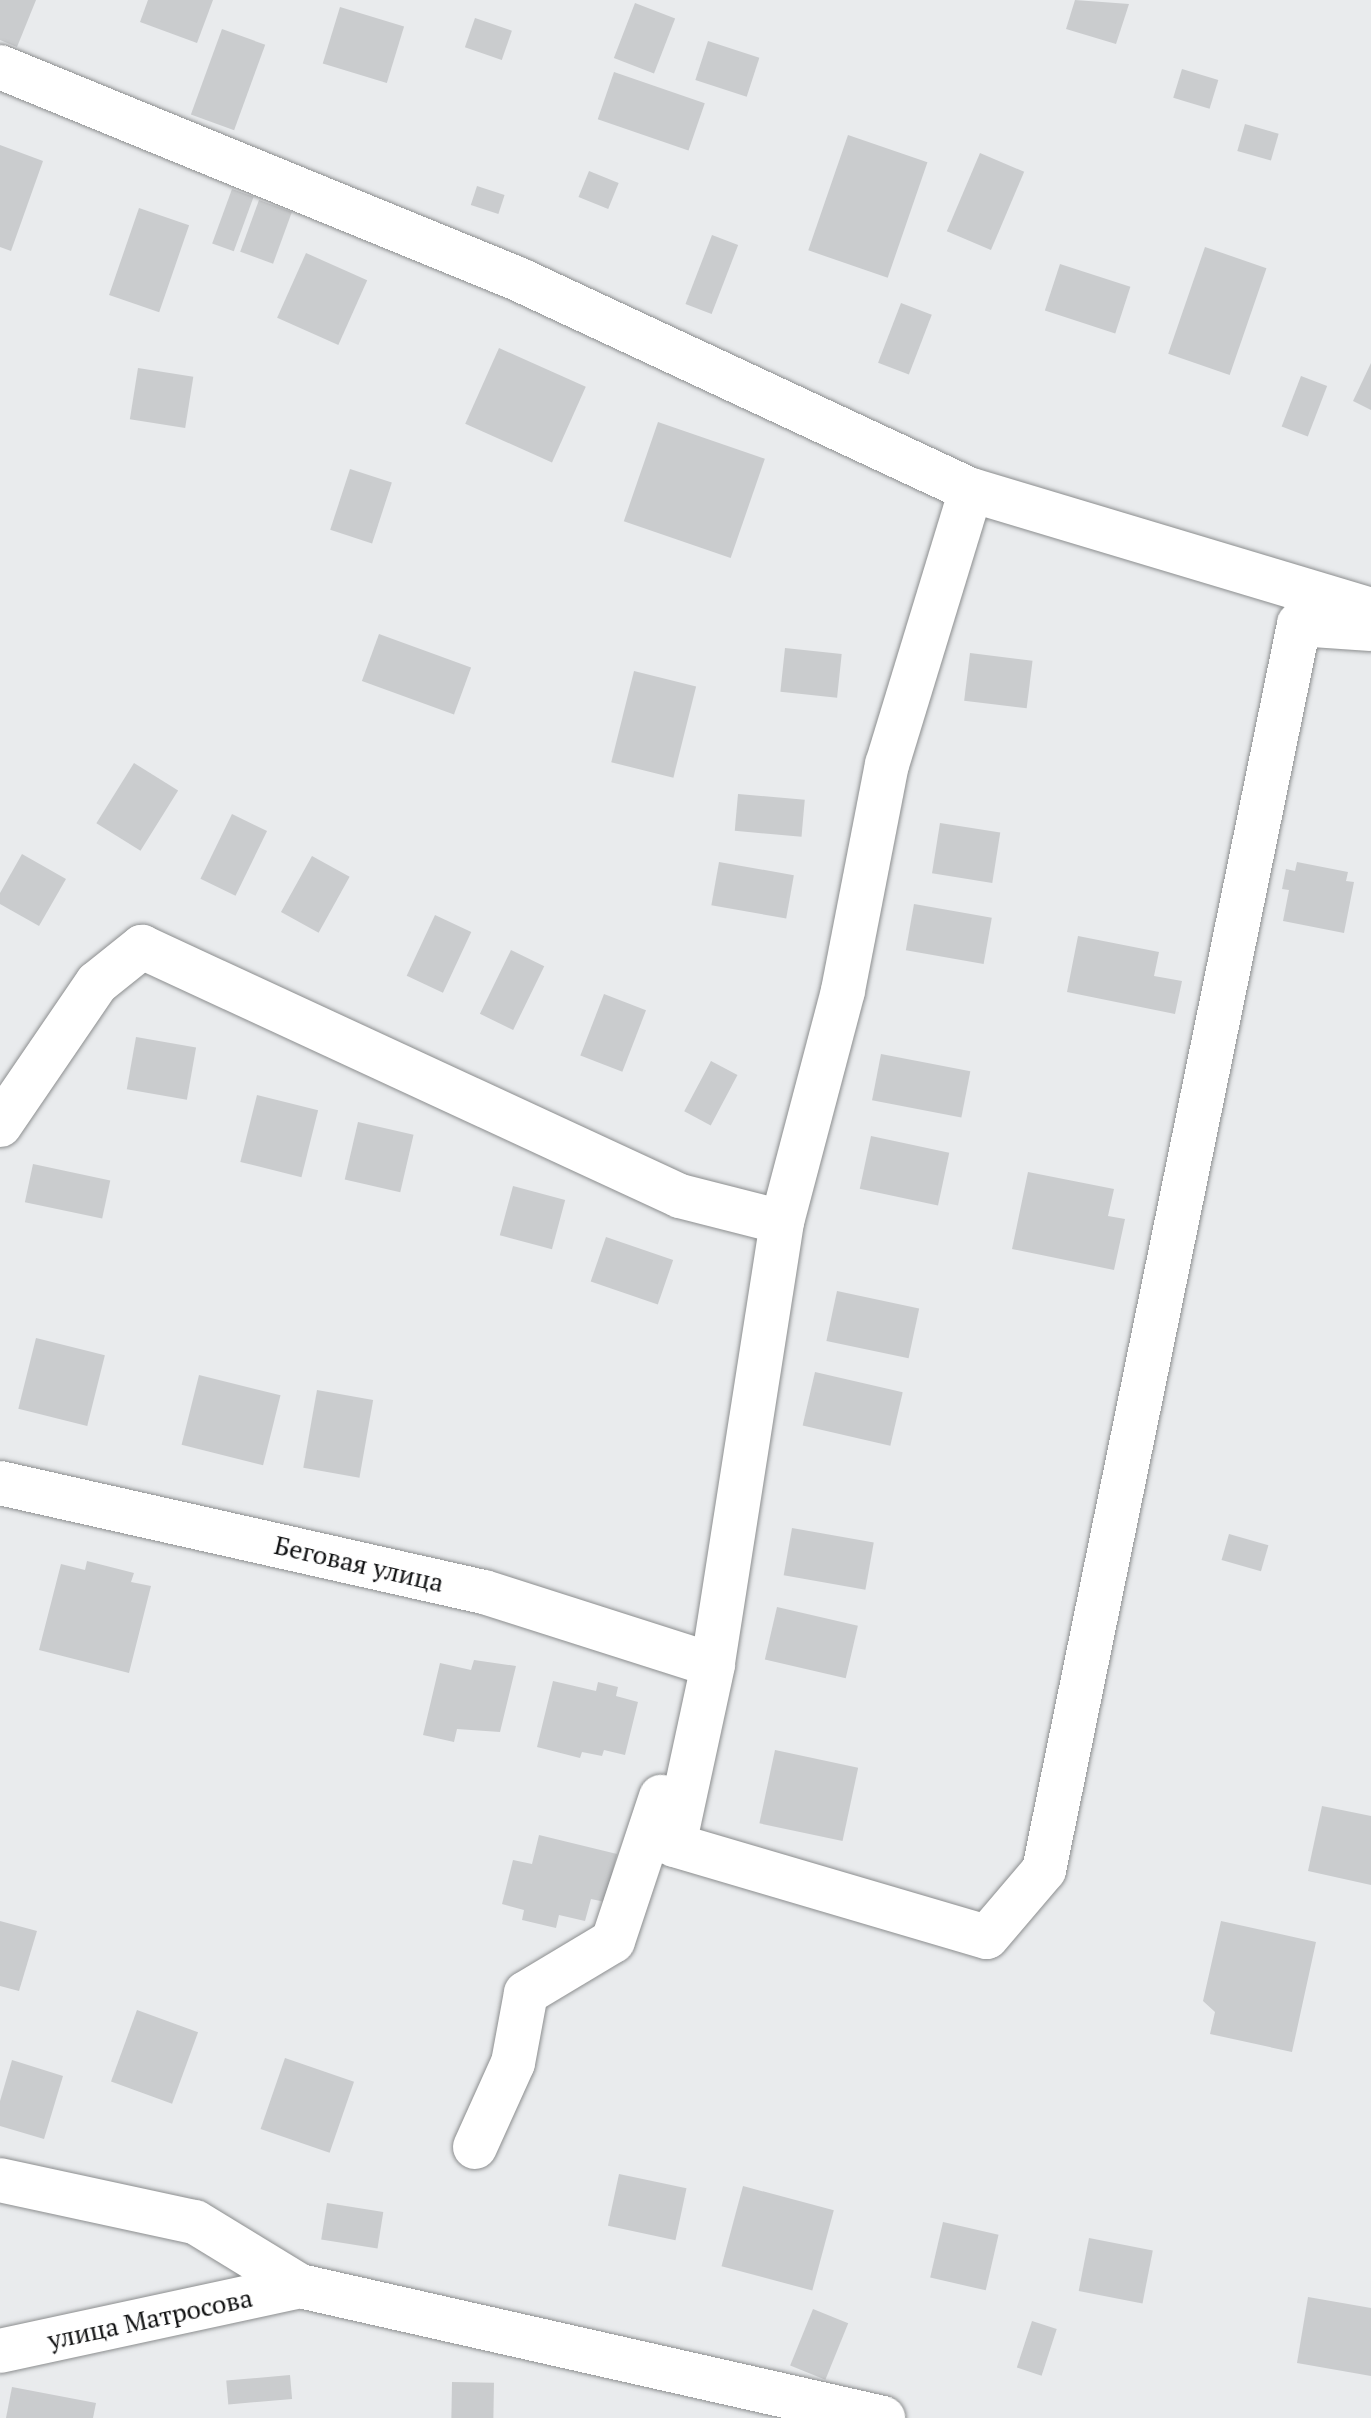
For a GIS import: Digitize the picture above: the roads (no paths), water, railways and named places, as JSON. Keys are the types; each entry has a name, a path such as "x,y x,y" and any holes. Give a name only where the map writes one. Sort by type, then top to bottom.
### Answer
{"street":[{"path":"0,67 518,279 971,490 1371,610"},
{"path":"971,490 887,764 843,991 782,1222 713,1665 674,1845 987,1937 1044,1870 1299,624 1371,629"},
{"path":"0,1125 97,983 142,947 680,1196 782,1222"},
{"name":"Беговая улица","path":"0,1483 484,1592 713,1665"},
{"path":"475,2147 513,2063 526,1993 613,1941 669,1770 713,1665"},
{"path":"0,2180 195,2222 300,2286 883,2418"},
{"name":"улица Матросова","path":"0,2351 300,2286"}]}
